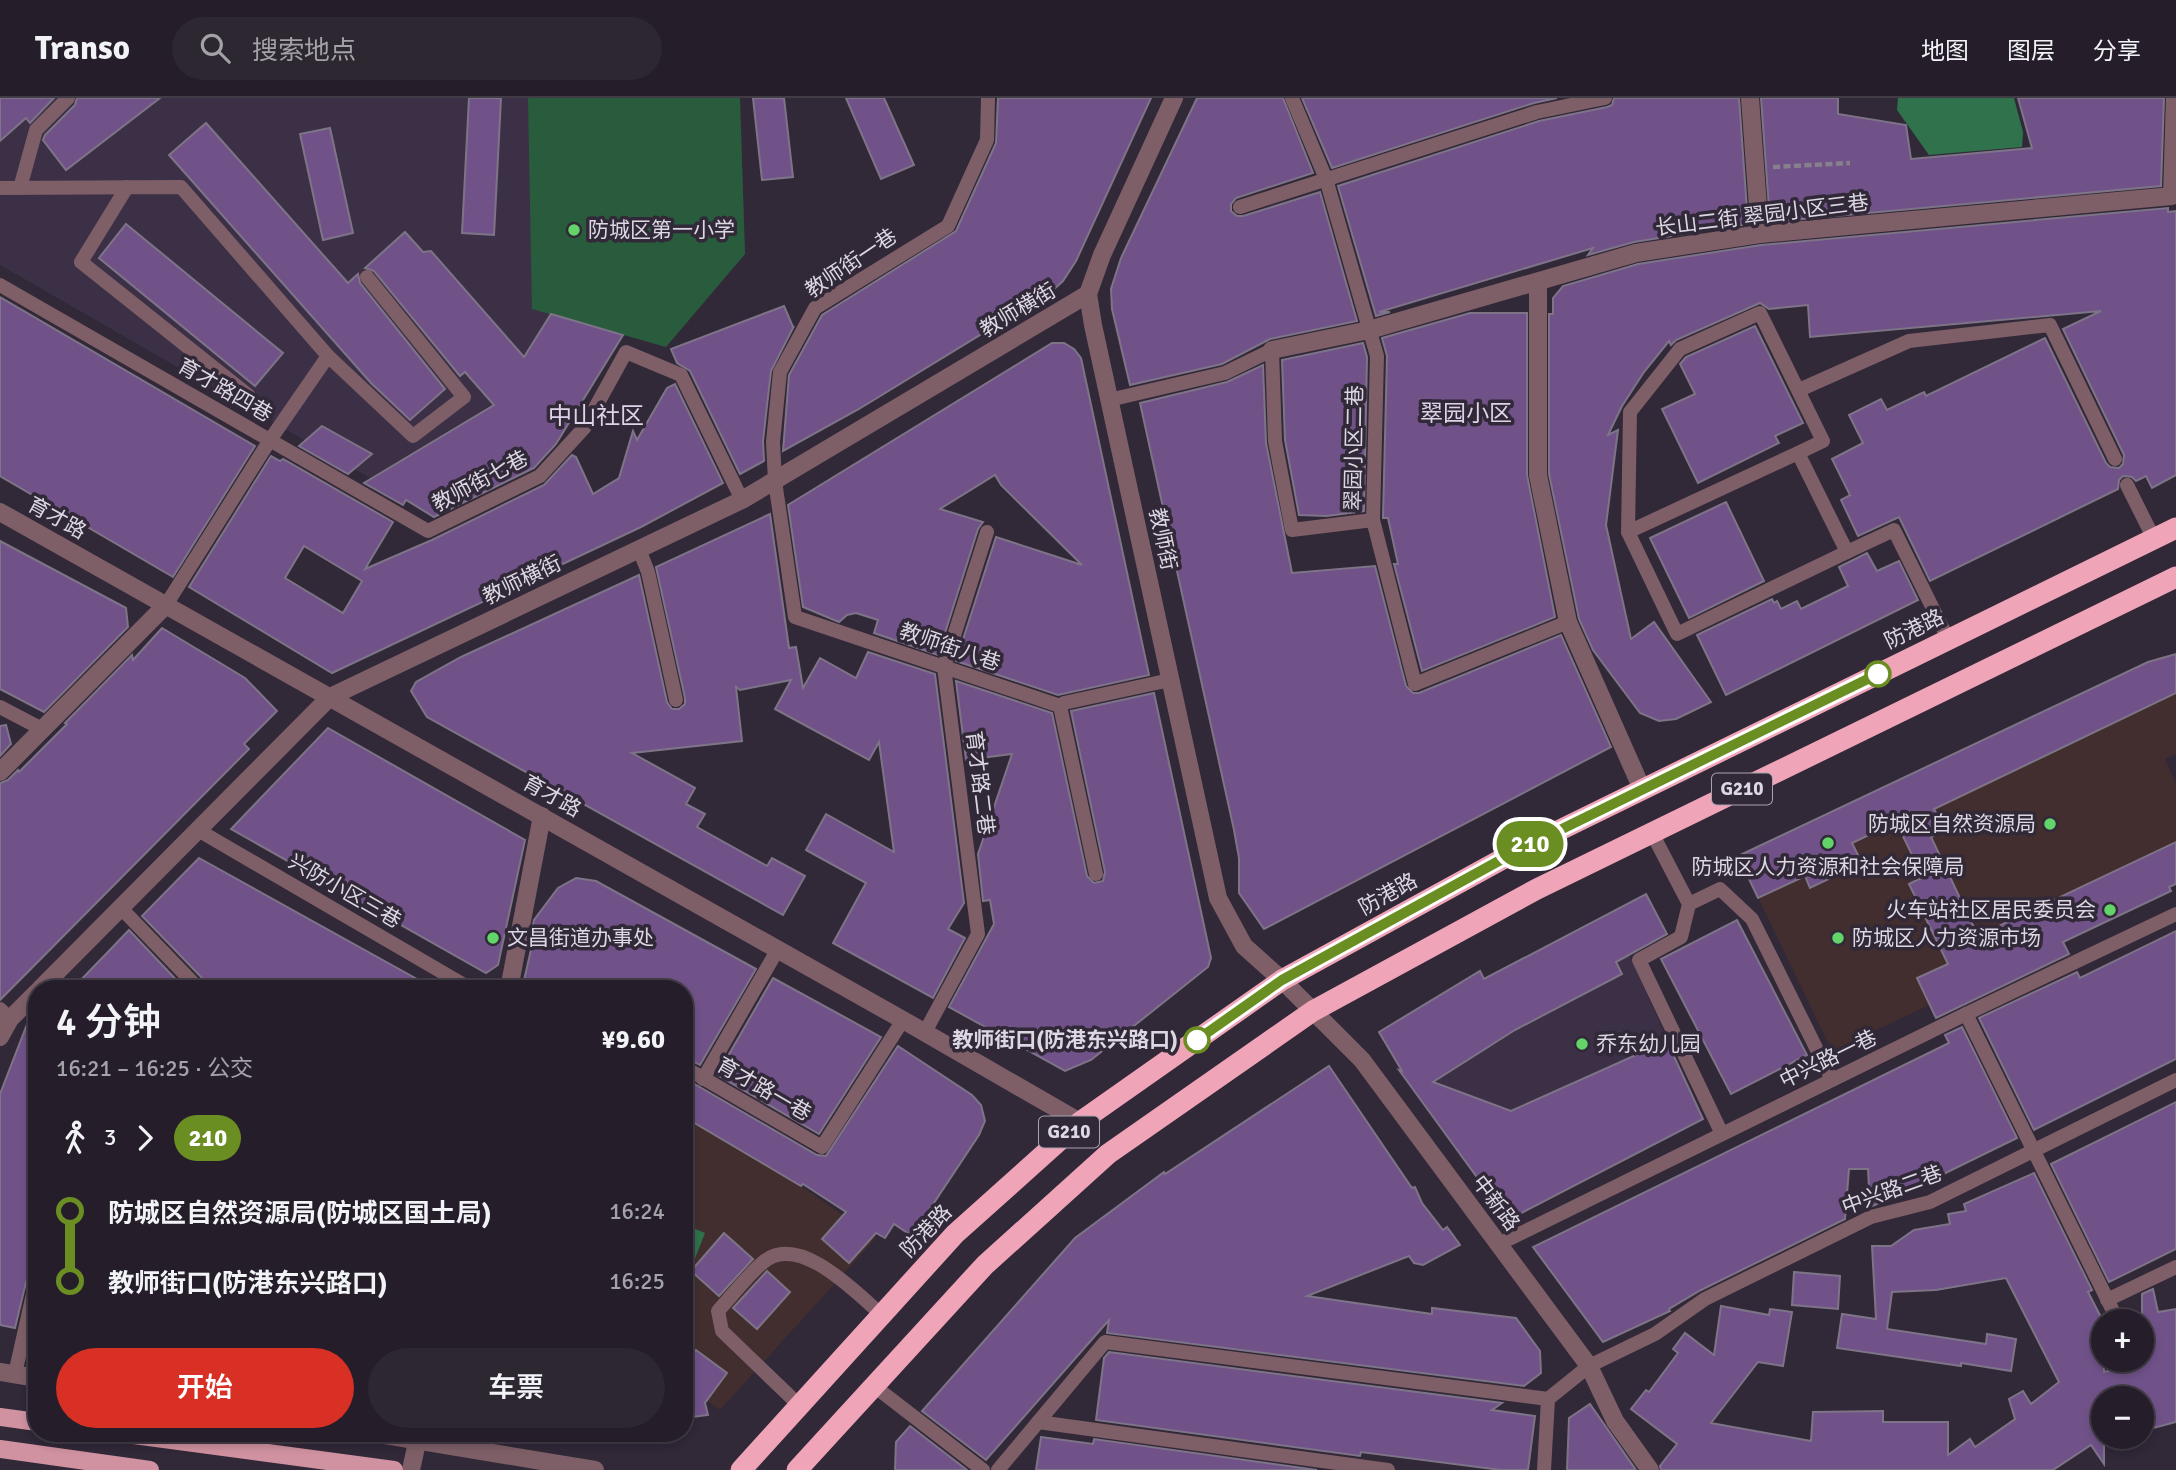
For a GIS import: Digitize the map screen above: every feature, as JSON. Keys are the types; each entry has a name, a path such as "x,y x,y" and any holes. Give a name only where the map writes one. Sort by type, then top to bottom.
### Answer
{"highway":[{"name":"防港路","path":"741,1470 955,1234 1080,1122 1282,980 1517,851 2176,528"},
{"name":"G210","path":"797,1470 985,1265 1108,1154 1313,1012 1537,889 2176,577"}],"main road":[{"path":"0,1417 28,1421"},
{"path":"186,1442 394,1470"},
{"path":"0,1449 150,1470"}],"street":[{"path":"1088,294 1102,255 1174,98"},
{"path":"1750,98 1760,234"},
{"name":"长山二街 翠园小区三巷","path":"1272,350 1369,330 1636,253 1760,234 2172,196 2175,98"},
{"path":"1538,283 1538,475 1568,622 1642,789"},
{"name":"教师横街","path":"48,980 330,697 742,500 1088,294"},
{"name":"教师街","path":"1088,294 1218,898 1244,946 1282,980"},
{"name":"育才路","path":"0,512 925,1032 1080,1122"},
{"path":"0,772 166,605"},
{"path":"511,980 542,817"},
{"name":"中新路","path":"1282,980 1362,1060 1589,1366 1615,1421 1650,1470"},
{"name":"教师横街","path":"0,1037 5,1014 28,997"},
{"path":"8,1373 28,1376"},
{"path":"411,1470 417,1442"},
{"path":"445,1442 595,1470"}],"lane":[{"path":"20,188 36,130 68,98"},
{"name":"教师街一巷","path":"775,481 773,442 780,372 815,308 948,226 987,140 988,98"},
{"name":"翠园小区二巷","path":"1292,98 1326,179 1377,356 1373,520 1415,684 1568,622"},
{"path":"1240,207 1537,112 1605,98"},
{"path":"127,187 81,262 248,395"},
{"path":"0,188 181,187 328,356 414,436 464,397 367,277"},
{"name":"育才路四巷","path":"0,285 428,531"},
{"path":"1628,533 1823,440 1760,313 1679,349 1630,412 1628,533 1677,634 1895,530 1948,639"},
{"path":"1799,390 1909,341 2050,325 2115,459"},
{"path":"1109,400 1225,373 1272,350 1275,441 1292,530 1373,520"},
{"name":"教师街七巷","path":"428,531 540,476 584,428 626,352 681,375 742,500"},
{"path":"166,605 270,440 328,356"},
{"path":"1798,453 1847,552"},
{"name":"教师街八巷","path":"775,481 795,617 1060,706"},
{"path":"2127,485 2154,539"},
{"name":"育才路二巷","path":"925,1032 978,934 944,667 987,532"},
{"path":"639,549 648,572 676,700"},
{"path":"1096,874 1060,706 1170,680"},
{"path":"0,707 43,729"},
{"name":"兴防小区三巷","path":"198,830 456,980"},
{"path":"1652,832 1689,904 1681,937 1639,960 1722,1134"},
{"path":"1689,904 1720,889 1752,919 1832,1080"},
{"path":"120,907 191,980"},
{"name":"中兴路一巷","path":"1499,1244 1966,1014 2176,914"},
{"path":"704,1079 778,949"},
{"path":"1966,1014 2112,1309"},
{"name":"育才路一巷","path":"693,1072 822,1147 903,1020"},
{"name":"中兴路二巷","path":"1548,1399 1589,1366 1655,1334 1705,1299 1871,1217 1930,1202 2176,1080"},
{"path":"799,1405 722,1331 718,1311 768,1259 789,1253 824,1266 881,1314"},
{"path":"2108,1300 2176,1267"},
{"path":"8,1373 28,1306"},
{"path":"998,1470 1105,1342 1548,1399 1544,1470"},
{"path":"874,1386 983,1470"},
{"path":"1038,1422 1388,1470"}],"path":[{"path":"1755,168 1850,163"}],"shaded area":[{"path":"0,98 740,98 745,254 666,347 551,314 493,405 370,478 0,265"},
{"path":"2176,655 2176,754 2165,759 2176,783 2176,884 2169,887 2171,891 2064,942 2066,948 1933,1011 1929,1005 1832,1051 1738,856 1823,815 1826,819 1902,779 2158,657"},
{"name":"乔东幼儿园","path":"1629,954 1685,1079 1574,1132 1433,1082 1516,1031 1485,980 1531,1022 1621,974 1615,962"},
{"path":"693,1122 801,1186 876,1238 720,1410 693,1390 693,1264 705,1233 693,1228"}],"green space":[{"name":"防城区第一小学","path":"528,98 740,98 745,254 666,347 532,309"},
{"path":"1898,98 2014,98 2023,132 2022,147 1929,155 1897,110"},
{"path":"693,1228 705,1233 693,1264"}],"building":[{"path":"0,98 54,98 30,123 26,118 0,141"},
{"path":"77,98 160,98 66,170 43,140 75,105"},
{"path":"469,98 501,98 494,235 462,233"},
{"path":"753,98 784,98 793,177 762,180"},
{"path":"846,98 884,98 914,165 881,179"},
{"path":"998,98 1151,98 1076,261 1063,281 1052,291 859,409 783,451 789,375 822,315 956,231 996,143"},
{"path":"1197,98 1283,98 1313,173 1236,198 1231,204 1231,211 1237,216 1243,216 1320,192 1357,321 1270,339 1222,364 1130,385 1112,309 1111,289 1121,258"},
{"path":"1302,98 1557,98 1332,168"},
{"path":"1614,98 1739,98 1748,224 1634,242 1588,255 1593,248 1379,312 1390,312 1376,316 1338,186 1539,121 1607,107 1612,105"},
{"path":"1761,98 1838,98 1838,114 1906,125 1911,159 2032,148 2018,98 2164,98 2161,186 1770,222"},
{"path":"206,123 348,283 358,274 360,283 445,389 410,420 371,383 169,155"},
{"path":"330,128 353,233 323,240 300,134"},
{"path":"2168,208 2168,212 2176,211 2176,475 2152,488 2146,476 2136,481 2132,477 2123,476 2119,480 2118,489 1930,581 1899,517 1858,536 1841,500 1850,495 1832,459 1863,443 1849,415 1881,399 1887,410 1924,392 1926,396 2045,338 2106,463 2110,467 2119,468 2123,464 2124,455 2063,329 2101,311 1810,337 1808,305 1769,309 1760,303 1676,340 1671,345 1669,341 1644,372 1622,406 1608,435 1618,430 1606,525 1631,639 1654,622 1711,702 1676,719 1659,721 1640,713 1593,650 1579,619 1549,474 1549,314 1553,314 1553,298 1563,286 1638,264 1761,245"},
{"path":"126,224 283,353 255,386 99,258"},
{"path":"405,232 423,252 431,251 524,357 551,314 623,335 556,444 534,468 434,517 406,500 403,505 364,483 494,405 465,372 460,376 374,271 365,268"},
{"path":"0,297 255,446 173,577 0,476"},
{"path":"784,306 794,326 771,371 763,441 764,461 740,474 690,371 677,363 671,349"},
{"path":"1470,313 1527,313 1527,475 1555,617 1422,671 1394,564 1398,564 1388,518 1383,518 1387,356 1382,338"},
{"path":"1755,326 1803,423 1775,436 1779,443 1698,483 1662,409 1695,394 1680,364 1686,357"},
{"path":"1052,343 1064,343 1074,349 1081,358 1149,675 1058,695 956,661 996,537 1082,565 1001,485 995,475 940,509 983,522 978,529 938,655 874,633 878,620 856,613 847,615 839,622 803,607 788,505"},
{"path":"1363,343 1367,357 1364,511 1327,516 1299,515 1285,440 1282,360"},
{"path":"1263,365 1266,443 1292,573 1375,566 1406,686 1413,693 1419,693 1561,635 1611,747 1264,929 1239,893 1239,858 1234,830 1140,403 1227,382"},
{"path":"675,384 723,483 641,527 332,673 189,587 271,456 280,461 283,459 393,522 365,569 432,540 544,485 572,455 576,457 593,494 619,478 633,431 637,440 667,388","holes":["304,546 362,581 343,613 285,578"]},
{"path":"322,426 372,454 348,474 299,446"},
{"path":"1726,502 1764,581 1689,618 1650,538"},
{"path":"770,514 789,648 796,647 803,688 820,658 856,678 868,652 935,674 964,903 948,929 965,938 933,998 833,943 866,883 806,850 826,814 894,852 879,742 869,760 775,709 791,680 740,690 736,687 742,741 632,753 695,788 686,804 705,814 697,827 767,866 772,858 805,876 783,915 427,717 411,691 416,682 461,657 639,575 667,702 672,709 679,709 685,704 685,698 656,567"},
{"path":"0,541 126,608 128,627 44,712 0,689"},
{"path":"1867,553 1877,571 1899,561 1918,600 1726,695 1697,635 1772,599 1774,603 1777,601 1781,609 1797,601 1801,609 1848,586 1839,567"},
{"path":"162,628 245,678 277,711 244,744 249,749 0,1000 0,783 8,780 18,770 19,772 132,655 133,660"},
{"path":"2176,654 2176,693 1934,809 1945,830 1931,837 1978,936 2176,842 2176,884 2169,887 2171,891 2063,942 2069,954 1936,1018 1917,978 1948,964 1909,884 1923,877 1896,822 1852,843 1862,863 1810,888 1805,876 1758,898 1738,856 2148,662"},
{"path":"956,681 1052,713 1087,876 1094,883 1103,881 1105,872 1071,711 1154,693 1211,958 1208,967 1091,1060 1065,1071 949,1007 994,924 990,900 983,901 978,854 1012,754 966,760"},
{"path":"6,725 11,744 0,756 0,726"},
{"path":"328,728 525,840 498,965 486,973 231,829"},
{"path":"199,858 419,980 204,980 142,916"},
{"path":"576,878 596,881 756,969 700,1065 693,1062 693,980 524,980 533,941 529,943 534,920 558,888"},
{"path":"1646,894 1667,934 1616,962 1622,974 1515,1030 1433,1082 1511,1111 1667,1041 1703,1119 1508,1220 1399,1070 1402,1071 1379,1032 1480,971 1484,979"},
{"path":"1737,920 1807,1055 1731,1094 1661,959"},
{"path":"129,930 176,980 81,980"},
{"path":"2176,931 2176,1059 2034,1130 1979,1018 2077,972 2080,978"},
{"path":"773,978 881,1037 819,1134 717,1075"},
{"path":"28,1022 28,1275 15,1328 0,1325 0,1094"},
{"path":"1962,1027 2017,1138 1870,1207 1868,1169 1849,1169 1845,1219 1701,1290 1669,1309 1670,1311 1603,1342 1533,1247 1949,1043 1945,1035"},
{"path":"898,1046 972,1095 981,1105 985,1121 979,1135 912,1236 894,1224 885,1238 876,1233 849,1263 822,1239 846,1212 803,1184 801,1186 693,1122 693,1083 817,1155 826,1156"},
{"path":"1329,1066 1412,1188 1415,1187 1422,1203 1443,1230 1447,1227 1460,1245 1423,1265 1414,1263 1409,1256 1307,1296 1432,1314 1432,1308 1516,1318 1540,1351 1541,1373 1524,1386 1107,1333 1109,1320 986,1460 922,1411 1075,1238 1164,1172 1165,1174"},
{"path":"2176,1102 2176,1249 2109,1282 2051,1164"},
{"path":"2034,1173 2092,1290 2088,1292 2097,1309 2091,1309 2091,1372 2154,1372 2154,1309 2142,1309 2142,1294 2153,1289 2158,1312 2176,1309 2176,1422 2154,1428 2154,1386 2091,1386 2091,1445 2053,1470 1661,1470 1660,1466 1677,1444 1631,1409 1646,1390 1649,1392 1678,1353 1673,1349 1685,1333 1714,1355 1721,1306 1769,1315 1770,1309 1792,1312 1783,1366 1758,1362 1711,1423 1811,1441 1813,1412 1883,1411 1883,1422 1948,1422 1948,1455 1970,1439 1975,1447 2015,1419 2009,1399 2023,1391 2031,1404 2059,1382 2006,1278 1936,1290 1892,1292 1887,1329 1986,1344 1987,1334 2016,1339 2011,1371 1837,1348 1842,1314 1876,1319 1872,1246 1891,1246 1914,1230 1950,1224 1948,1214 1966,1211 1964,1204"},
{"path":"724,1233 753,1259 719,1296 693,1273 693,1269"},
{"path":"767,1271 790,1292 757,1329 733,1308"},
{"path":"1794,1272 1840,1276 1838,1309 1792,1305"},
{"path":"696,1350 727,1373 705,1403 708,1415 693,1417 693,1354"},
{"path":"1109,1352 1502,1403 1492,1410 1535,1416 1528,1470 1501,1470 1361,1452 1360,1456 1096,1420 1104,1358"},
{"path":"1590,1404 1636,1470 1567,1470 1569,1418"},
{"path":"910,1426 967,1470 895,1470 896,1442"},
{"path":"1041,1437 1093,1444 1094,1439 1317,1470 1036,1470"},
{"path":"2094,1449 2104,1449 2104,1464"}],"bus line":[{"name":"210","path":"1197,1040 1282,980 1517,851 1878,674"}],"place":[{"name":"防城区第一小学","path":"574,230"},
{"name":"防城区自然资源局","path":"2050,824"},
{"name":"防城区人力资源和社会保障局","path":"1828,843"},
{"name":"火车站社区居民委员会","path":"2110,910"},
{"name":"文昌街道办事处","path":"493,938"},
{"name":"防城区人力资源市场","path":"1838,938"},
{"name":"教师街口(防港东兴路口)","path":"1197,1040"},
{"name":"乔东幼儿园","path":"1582,1044"}],"district":[{"name":"翠园小区","path":"1466,413"},
{"name":"中山社区","path":"596,416"}]}
